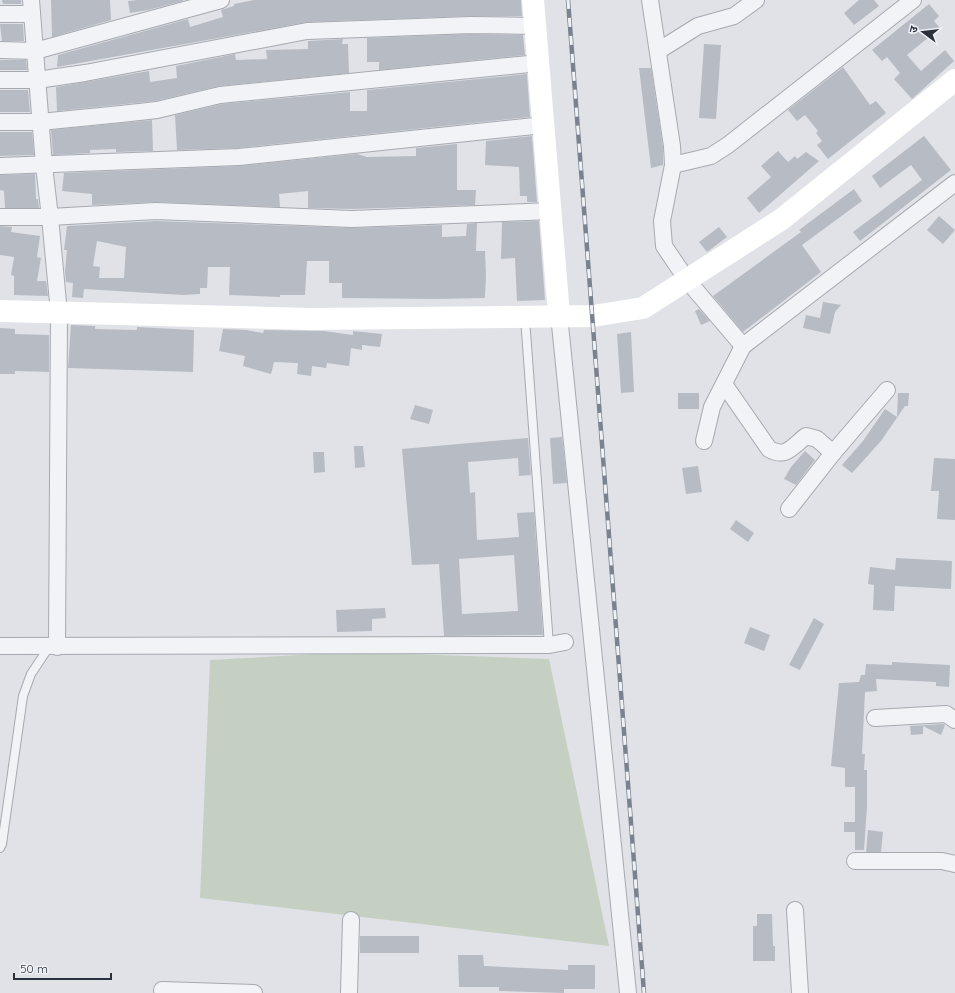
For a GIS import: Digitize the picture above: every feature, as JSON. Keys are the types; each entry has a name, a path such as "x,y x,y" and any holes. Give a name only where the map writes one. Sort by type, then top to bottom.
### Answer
{"street":[{"path":"0,50 35,51 221,0"},
{"path":"533,0 560,315 628,993"},
{"path":"650,0 672,146 673,166 662,221 664,246 687,280 743,346"},
{"path":"658,51 698,26 734,16 756,0"},
{"path":"673,166 710,156 728,145 913,0"},
{"path":"0,14 31,7 44,166 59,313 53,647"},
{"path":"0,80 37,80 175,57 307,31 471,25 536,26"},
{"path":"0,122 40,122 157,110 220,95 539,63"},
{"path":"0,311 311,319 560,315 593,316 643,308 782,219 955,80"},
{"path":"0,166 44,166 239,157 544,125"},
{"path":"704,441 712,407 743,346 955,183"},
{"path":"0,217 50,217 156,211 352,219 551,211"},
{"path":"724,384 769,449 779,453 785,453 806,436 817,439 833,454"},
{"path":"789,509 887,390"},
{"path":"0,646 549,645 565,642"},
{"path":"874,718 946,714 955,720"},
{"path":"855,861 942,861 955,864"},
{"path":"795,910 800,993"},
{"path":"349,993 351,920"},
{"path":"162,990 254,993"}],"lane":[{"path":"525,316 549,645"},
{"path":"0,848 2,844 23,696 31,674 53,647"}],"green space":[{"path":"353,652 549,659 609,946 200,898 210,660"}],"building":[{"path":"2,0 21,0 21,4 3,4"},
{"path":"51,0 110,0 111,20 52,37"},
{"path":"254,0 521,0 522,16 471,16 307,22 57,67 58,55 188,19 190,27 223,17 221,10 234,6 234,4"},
{"path":"859,0 874,0 879,6 854,25 844,13"},
{"path":"128,1 183,1 130,13"},
{"path":"929,4 939,16 934,21 940,28 907,55 921,71 945,50 954,61 912,99 894,79 900,73 887,57 882,61 872,50"},
{"path":"0,24 23,24 24,41 2,41"},
{"path":"471,34 523,35 525,55 379,70 379,62 367,62 367,38"},
{"path":"343,39 342,44 348,44 349,73 219,86 155,101 57,111 56,87 149,71 150,82 177,78 176,66 235,54 236,60 267,59 266,50 308,49 308,41"},
{"path":"704,44 721,45 716,119 699,118"},
{"path":"0,60 26,60 27,70 0,70"},
{"path":"843,67 870,105 876,101 886,113 828,159 817,145 822,141 816,133 818,131 805,115 797,121 788,110"},
{"path":"639,68 651,68 663,147 663,165 651,168"},
{"path":"527,74 530,117 238,148 177,150 175,115 222,104 350,92 350,111 367,111 367,90"},
{"path":"0,90 28,90 30,112 0,112"},
{"path":"152,120 153,151 116,152 116,149 90,150 90,153 53,155 51,130"},
{"path":"0,132 32,132 34,155 0,156"},
{"path":"532,136 537,202 527,202 527,196 520,196 519,167 485,165 486,141"},
{"path":"924,136 951,170 860,241 853,232 922,180 911,165 880,188 872,176"},
{"path":"457,144 457,190 476,190 475,205 352,209 308,208 308,191 279,194 280,207 156,202 92,205 92,194 62,191 64,173 239,166 357,154 367,157 416,156 416,148"},
{"path":"778,151 788,162 795,156 797,159 806,152 819,161 759,213 747,198 771,177 761,166"},
{"path":"35,174 36,199 38,199 39,208 5,208 4,191 0,190 0,175"},
{"path":"854,189 862,201 802,245 821,272 743,332 713,296 801,232 799,230"},
{"path":"939,216 955,230 943,244 927,230"},
{"path":"156,221 352,228 442,225 442,237 466,236 467,224 477,223 476,251 485,251 485,298 342,298 342,283 329,283 329,261 307,261 305,295 280,295 280,297 229,295 230,267 208,267 207,288 200,288 200,294 183,295 84,289 83,298 72,297 73,283 66,282 65,271 67,250 64,250 67,226","holes":["97,241 126,247 124,278 99,278 100,267 93,266"]},
{"path":"539,221 545,300 517,301 515,258 501,259 502,222"},
{"path":"0,226 12,227 11,232 40,236 37,257 41,258 37,281 46,281 48,296 14,295 14,276 11,275 14,257 0,255"},
{"path":"719,227 727,237 707,252 699,242"},
{"path":"823,302 841,305 835,312 830,334 803,328 806,315 820,318"},
{"path":"699,309 710,321 701,325 695,311"},
{"path":"71,325 95,326 95,329 137,330 137,327 194,330 193,372 68,368"},
{"path":"0,328 15,329 15,334 49,335 49,372 15,371 15,374 0,374"},
{"path":"223,329 246,330 263,333 264,330 324,331 353,335 353,331 382,334 380,347 362,345 362,350 351,348 349,366 327,363 326,368 312,366 311,376 297,374 298,363 274,362 271,374 243,366 245,356 219,351"},
{"path":"631,332 634,392 621,393 617,334"},
{"path":"678,393 699,393 699,409 678,409"},
{"path":"898,393 909,393 908,406 905,406 881,441 852,473 842,465 863,441 885,409 897,417"},
{"path":"415,405 433,410 429,424 410,419"},
{"path":"562,437 567,483 553,484 550,438"},
{"path":"528,438 531,475 519,476 518,458 468,462 470,493 475,492 477,540 519,537 517,513 534,512 543,635 444,636 439,564 412,565 402,449","holes":["514,555 518,611 462,614 459,559"]},
{"path":"354,446 363,446 365,467 355,468"},
{"path":"805,451 815,460 796,485 784,479 791,467"},
{"path":"313,452 324,452 325,472 314,473"},
{"path":"934,458 955,459 955,520 937,519 939,491 931,491"},
{"path":"698,466 702,492 686,494 682,468"},
{"path":"736,520 754,533 748,542 730,529"},
{"path":"896,558 952,561 951,589 895,586 894,611 873,610 874,585 868,584 870,567 895,570"},
{"path":"385,608 386,618 372,619 372,631 337,632 336,610"},
{"path":"814,618 824,624 800,670 789,665"},
{"path":"750,627 770,635 764,651 744,643"},
{"path":"892,662 950,665 949,687 936,686 936,682 876,679 877,691 865,692 862,754 865,754 864,770 867,770 867,807 864,850 855,850 855,832 844,832 844,822 855,822 855,787 845,787 845,768 831,766 839,683 859,682 861,675 865,675 866,664 892,665"},
{"path":"945,725 941,735 923,726 923,734 911,735 910,726"},
{"path":"868,830 883,832 881,852 866,852"},
{"path":"757,914 772,914 775,961 753,961 753,926 757,926"},
{"path":"360,936 419,936 419,953 360,953"},
{"path":"458,955 483,955 484,966 568,970 568,965 595,965 595,989 564,989 564,993 499,991 499,987 459,987"}],"railway":[{"path":"568,0 644,993"}]}
